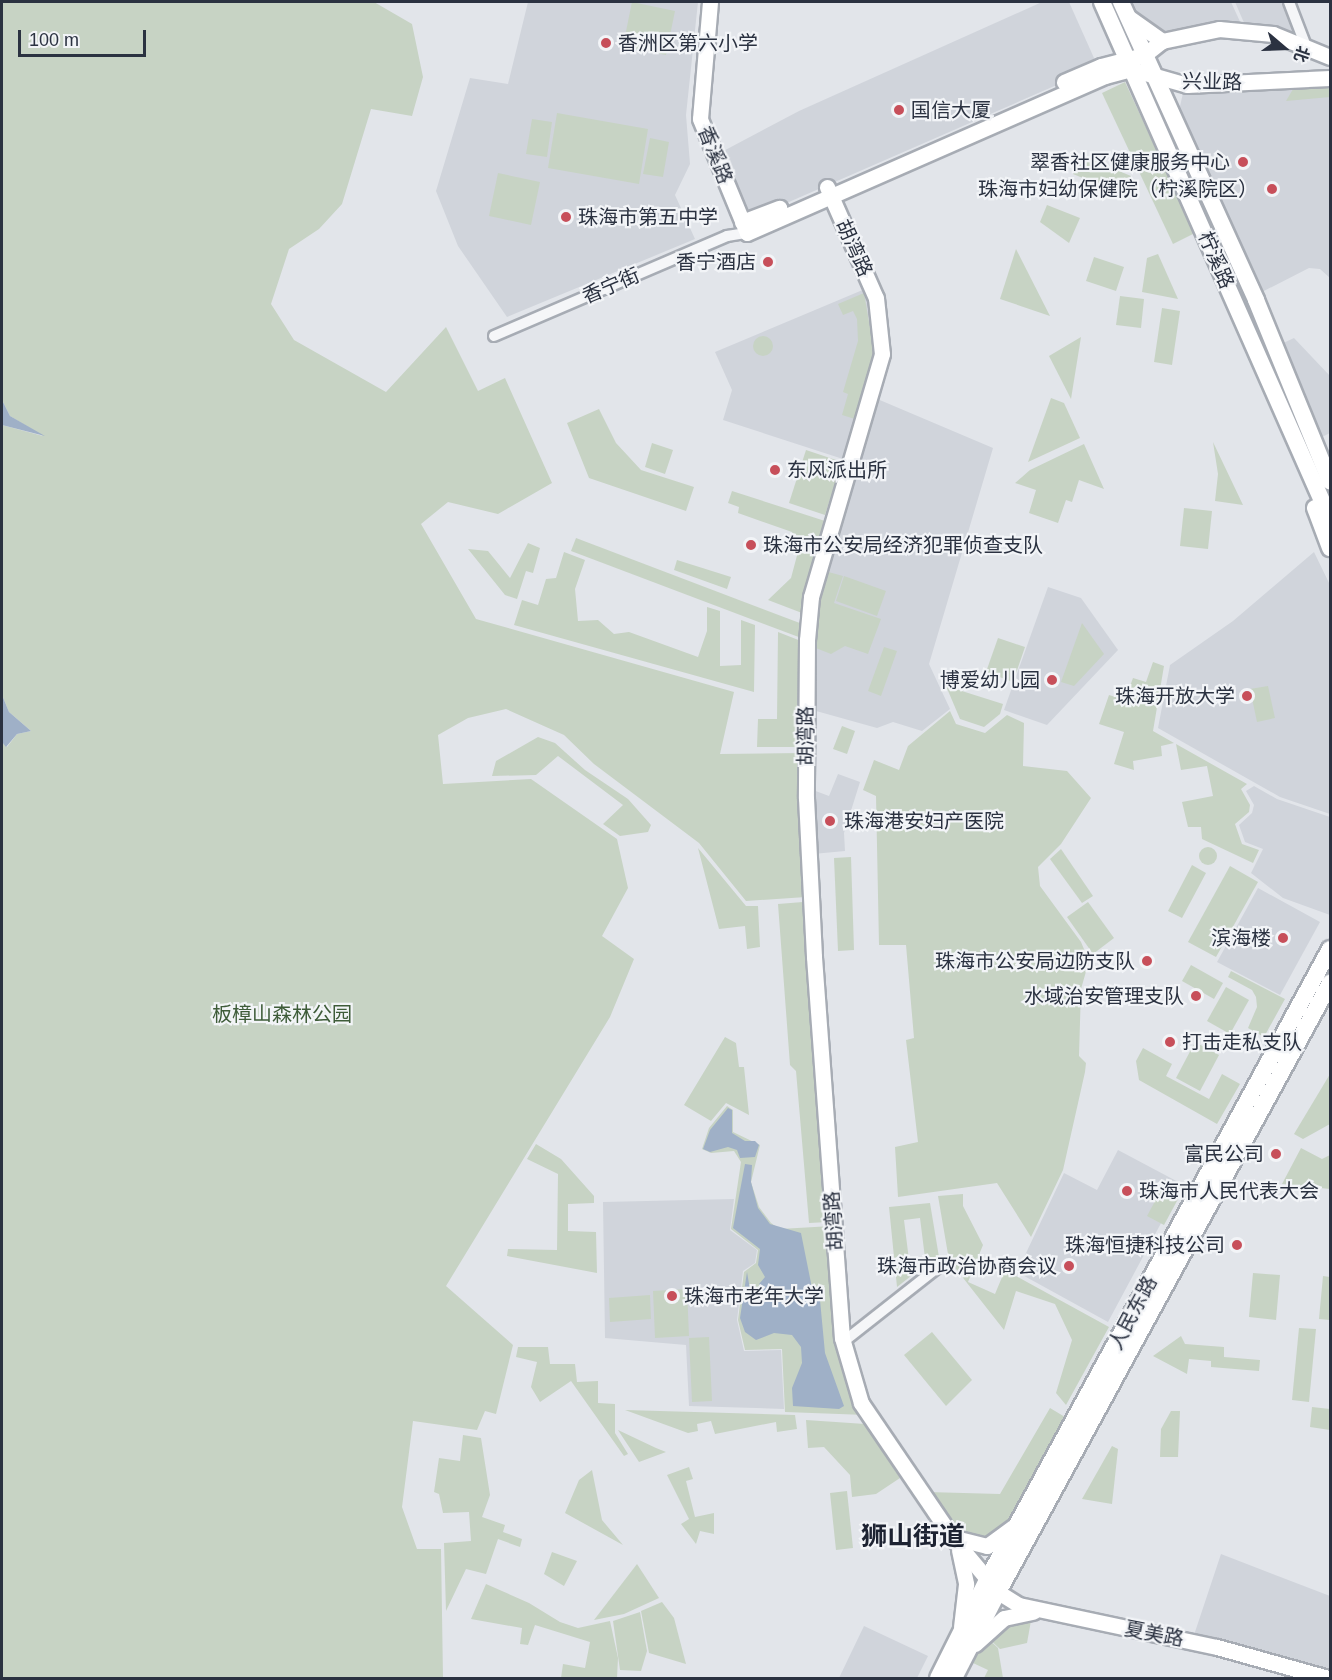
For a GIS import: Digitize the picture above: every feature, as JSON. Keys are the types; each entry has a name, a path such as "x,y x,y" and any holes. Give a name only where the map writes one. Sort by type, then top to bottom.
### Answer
{"main road":[{"name":"柠溪路","path":"1102,2 1330,519"},
{"name":"柠溪路","path":"1124,9 1256,300 1289,387 1330,481"},
{"path":"1177,170 1193,163"},
{"path":"1289,387 1330,454"},
{"path":"1277,402 1288,441 1330,548"},
{"name":"人民东路","path":"954,1678 964,1644 1028,1508 1330,949"},
{"name":"人民东路","path":"992,1586 1330,983"},
{"name":"人民东路","path":"938,1678 964,1644"}],"street":[{"name":"香溪路","path":"710,2 700,119 745,228"},
{"path":"1289,2 1307,49"},
{"path":"1124,9 1162,41"},
{"path":"828,191 1101,66 1129,64 1162,41 1188,33 1232,29 1273,34 1330,57"},
{"name":"兴业路","path":"1129,64 1175,83 1330,78"},
{"path":"1175,83 1170,94 1176,126"},
{"name":"香宁街","path":"494,336 828,191"},
{"name":"胡湾路","path":"828,191 876,298 882,354 811,597 807,640 806,798 843,1342 861,1403 952,1537 992,1586"},
{"path":"843,1342 941,1265"},
{"path":"952,1537 977,1546 993,1544 1028,1508"},
{"path":"952,1537 966,1574 964,1644"},
{"name":"夏美路","path":"992,1586 1019,1605 1042,1613 1217,1647 1328,1678"},
{"path":"964,1644 1008,1616 1042,1613"}],"shaded area":[{"name":"珠海市第五中学","path":"528,2 698,2 686,115 690,164 675,195 695,239 507,317 458,246 436,191 470,78 508,84"},
{"path":"1042,2 1069,2 1098,67 743,222 714,156 799,111"},
{"path":"1133,2 1231,2 1242,26 1162,37 1142,23"},
{"path":"1235,2 1284,2 1295,32 1245,25"},
{"name":"珠海市妇幼保健院（柠溪院区）","path":"1330,86 1330,278 1320,269 1309,268 1258,294 1179,111 1183,93 1221,87"},
{"path":"865,289 870,298 876,352 846,460 723,420 732,390 715,352"},
{"path":"1294,338 1330,376 1330,433 1322,437 1290,386 1275,347"},
{"path":"875,398 993,448 929,664 950,709 922,731 893,722 877,728 809,709 815,597"},
{"name":"珠海开放大学","path":"1314,552 1330,585 1330,814 1280,797 1158,728 1170,665 1233,621"},
{"name":"博爱幼儿园","path":"1048,587 1081,598 1118,650 1047,725 1004,710"},
{"name":"珠海港安妇产医院","path":"838,774 860,782 844,833 845,851 813,854 813,790 829,796"},
{"path":"1254,786 1277,799 1330,817 1330,915 1283,898 1251,873 1263,849 1245,842 1239,825 1252,813 1254,805 1246,791"},
{"name":"滨海楼","path":"1258,888 1320,922 1280,995 1217,962"},
{"path":"1118,1150 1182,1184 1108,1322 1017,1272 1064,1173 1097,1190"},
{"name":"珠海市老年大学","path":"734,1199 730,1230 757,1250 755,1263 743,1271 737,1320 744,1351 781,1350 784,1409 689,1406 686,1345 605,1338 603,1202"},
{"path":"1221,1554 1330,1596 1330,1678 1192,1641"},
{"path":"864,1626 928,1656 917,1678 839,1678"}],"green space":[{"name":"板樟山森林公园","path":"2,2 374,2 412,24 423,77 412,116 371,109 342,204 319,229 289,249 271,304 294,340 386,392 446,327 478,391 505,378 552,483 498,514 448,502 421,524 476,619 734,692 720,754 801,753 806,897 746,901 699,843 594,764 564,735 506,709 468,718 438,735 443,784 531,779 617,839 628,888 602,936 634,959 610,1017 446,1286 513,1345 496,1414 485,1411 477,1430 413,1421 402,1507 417,1549 441,1549 443,1678 2,1678 2,742 7,747 17,734 31,731 9,712 2,695 2,425 43,436 10,416 2,400"},
{"path":"632,2 675,11 666,55 623,46"},
{"path":"1125,82 1195,233 1173,244 1102,93"},
{"path":"1296,84 1330,86 1330,97 1286,101"},
{"path":"557,113 648,129 639,184 548,168"},
{"path":"532,119 552,122 547,157 526,154"},
{"path":"650,138 669,142 663,177 643,174"},
{"path":"1080,155 1131,176 1124,195 1073,174"},
{"path":"498,173 540,182 531,225 489,216"},
{"path":"1047,205 1080,218 1069,243 1040,222"},
{"path":"1016,249 1050,316 1000,299"},
{"path":"1158,254 1178,299 1142,292 1147,258"},
{"path":"1094,257 1124,267 1116,291 1086,281"},
{"path":"864,293 874,351 855,419 842,415 848,394 843,392 858,341 857,319 853,311 843,315 838,304"},
{"path":"1120,296 1144,299 1141,328 1116,325"},
{"path":"1162,308 1180,311 1172,365 1154,362"},
{"path":"763,336 770,339 773,346 770,353 763,356 756,353 753,346 756,339"},
{"path":"1081,337 1071,399 1049,356"},
{"path":"1051,398 1064,403 1080,438 1028,462"},
{"path":"599,409 616,443 641,470 694,487 686,511 589,478 567,423"},
{"path":"1213,442 1243,505 1215,501 1218,474"},
{"path":"652,443 673,450 665,474 645,467"},
{"path":"1084,444 1104,489 1079,480 1072,502 1066,500 1058,523 1029,513 1036,490 1015,483 1030,470"},
{"path":"806,450 842,462 825,515 789,503"},
{"path":"732,491 825,521 802,613 768,600 791,578 799,548 792,532 738,513 739,507 728,503"},
{"path":"1184,508 1212,511 1208,549 1180,546"},
{"path":"576,538 805,625 804,639 571,551"},
{"path":"528,543 540,548 533,573 526,571 517,599 505,595 468,549 488,551 510,578"},
{"path":"564,552 585,560 575,589 578,621 598,620 614,634 629,632 698,657 707,631 707,607 720,611 720,666 741,665 741,620 755,625 754,692 514,625 522,600 538,605 546,579 556,578"},
{"path":"677,560 731,577 727,589 674,570"},
{"path":"821,570 843,576 834,603 881,619 868,654 845,646 831,654 808,645"},
{"path":"844,576 886,591 877,616 836,601"},
{"path":"1082,623 1104,654 1074,686 1061,682"},
{"path":"778,632 801,641 799,747 757,747 758,719 777,719"},
{"path":"998,638 1025,647 1013,682 986,672"},
{"path":"884,647 897,651 881,696 868,691"},
{"path":"1153,662 1164,666 1153,731 1174,743 1161,746 1162,756 1133,761 1134,770 1114,764 1124,732 1099,724 1109,695 1125,700 1133,678 1146,682"},
{"path":"946,686 1003,704 1000,714 984,727 960,719"},
{"path":"1268,686 1275,718 1257,722 1250,689"},
{"path":"950,711 956,724 985,733 1007,715 1024,723 1023,766 1067,771 1091,798 1061,844 1038,867 1040,886 1081,942 1089,961 1081,989 1079,1056 1086,1063 1085,1072 1063,1170 1031,1237 997,1183 898,1197 895,1147 918,1142 906,1040 914,1038 906,945 879,945 876,796 863,790 874,760 899,770 908,746"},
{"path":"842,726 855,731 847,754 833,749"},
{"path":"538,737 555,743 585,770 628,799 651,825 648,832 620,836 603,824 623,805 558,756 536,775 492,776 496,761"},
{"path":"1176,744 1247,784 1241,789 1250,805 1249,812 1235,824 1242,844 1259,850 1253,863 1202,839 1201,827 1188,827 1182,802 1213,796 1207,766 1181,770"},
{"path":"1204,847 1212,847 1217,852 1215,863 1204,865 1199,860 1199,852"},
{"path":"698,848 746,906 758,906 760,947 747,949 745,926 719,929"},
{"path":"1061,849 1093,896 1082,903 1050,859"},
{"path":"851,857 854,950 838,951 834,858"},
{"path":"1192,865 1206,873 1182,918 1168,911"},
{"path":"1230,866 1258,882 1216,957 1188,942"},
{"path":"803,902 828,1222 809,1223 796,1071 790,1065 778,904"},
{"path":"1088,902 1114,938 1093,954 1067,917"},
{"path":"1191,965 1223,983 1214,999 1182,981"},
{"path":"1231,971 1285,999 1264,1037 1248,1028 1257,1007 1256,997 1252,990 1228,977"},
{"path":"1226,987 1249,1000 1230,1034 1207,1021"},
{"path":"725,1037 736,1043 739,1067 744,1067 749,1115 726,1103 711,1121 684,1105"},
{"path":"1195,1042 1219,1055 1200,1091 1176,1078"},
{"path":"1143,1048 1172,1064 1166,1076 1209,1099 1222,1074 1240,1084 1217,1124 1139,1080 1136,1061"},
{"path":"1330,1074 1330,1124 1303,1139 1294,1134"},
{"path":"727,1106 733,1110 733,1132 760,1145 751,1182 759,1207 771,1223 780,1229 832,1226 841,1338 866,1415 785,1412 782,1349 745,1350 738,1320 744,1272 756,1263 758,1250 731,1229 741,1162 734,1151 711,1153 702,1149 709,1128"},
{"path":"536,1144 561,1159 594,1196 594,1203 568,1204 568,1231 596,1232 597,1273 507,1256 508,1249 557,1250 558,1174 527,1159"},
{"path":"1301,1148 1322,1159 1330,1155 1330,1189 1282,1184"},
{"path":"1167,1179 1184,1188 1164,1225 1147,1216"},
{"path":"963,1194 963,1206 983,1245 968,1282 995,1294 1005,1270 1109,1327 1066,1405 1056,1393 1072,1340 1055,1304 1016,1291 1004,1330 949,1260 938,1196"},
{"path":"930,1203 939,1257 926,1266 920,1218 904,1220 911,1276 897,1287 889,1207"},
{"path":"1253,1273 1280,1275 1276,1320 1249,1317"},
{"path":"1323,1276 1330,1277 1330,1320 1319,1319"},
{"path":"687,1289 689,1336 655,1338 653,1291"},
{"path":"650,1295 651,1319 610,1322 609,1298"},
{"path":"1299,1328 1316,1329 1309,1402 1292,1400"},
{"path":"932,1332 972,1380 946,1406 904,1355"},
{"path":"1181,1336 1185,1344 1224,1347 1224,1357 1260,1360 1259,1371 1211,1367 1211,1361 1189,1359 1187,1374 1153,1356"},
{"path":"709,1337 712,1401 692,1402 689,1338"},
{"path":"518,1347 548,1347 550,1364 575,1364 577,1382 598,1381 598,1403 615,1404 615,1433 628,1454 624,1456 571,1381 540,1402 531,1387 537,1362 516,1357"},
{"path":"1312,1407 1330,1409 1330,1430 1310,1427"},
{"path":"1050,1408 1070,1420 1024,1504 996,1536 972,1541 955,1532 927,1492 1000,1494"},
{"path":"625,1410 795,1415 797,1429 777,1432 776,1422 715,1434 711,1421 697,1424 698,1431 688,1433"},
{"path":"1171,1411 1180,1411 1178,1457 1160,1457 1161,1429"},
{"path":"806,1420 865,1424 900,1478 876,1494 852,1497 850,1475 824,1447 808,1448"},
{"path":"618,1430 656,1448 666,1452 639,1462"},
{"path":"463,1435 481,1438 490,1495 482,1517 505,1525 503,1532 522,1539 520,1547 498,1539 486,1574 466,1569 446,1611 444,1543 471,1541 469,1512 443,1513 439,1494 434,1492 439,1458 460,1461"},
{"path":"1112,1446 1118,1449 1112,1504 1082,1499"},
{"path":"689,1467 693,1479 686,1481 695,1517 714,1513 714,1534 700,1531 696,1544 681,1524 689,1519 667,1475"},
{"path":"592,1470 602,1520 623,1545 565,1513 579,1480"},
{"path":"847,1491 853,1548 836,1550 830,1493"},
{"path":"552,1552 577,1561 564,1586 544,1574"},
{"path":"637,1564 659,1598 624,1614 594,1620"},
{"path":"486,1584 529,1603 560,1622 578,1628 610,1621 618,1658 617,1678 561,1678 563,1664 585,1668 590,1642 535,1625 528,1645 520,1644 522,1628 471,1619"},
{"path":"662,1602 674,1618 686,1664 649,1653 641,1611"},
{"path":"640,1612 647,1651 641,1671 620,1670 613,1621"},
{"path":"1032,1615 1027,1643 1000,1649 985,1635 1007,1620"},
{"path":"986,1637 998,1648 1003,1678 984,1678 988,1670 973,1663 965,1678 957,1678"}],"water":[{"path":"2,400 10,416 45,436 2,425"},
{"path":"2,695 9,712 31,731 17,734 6,747 2,742"},
{"path":"728,1108 732,1110 732,1133 745,1141 755,1141 759,1145 755,1157 740,1158 737,1150 728,1147 710,1152 703,1149 710,1130"},
{"path":"745,1164 752,1165 751,1182 758,1208 770,1224 801,1233 812,1288 820,1300 825,1353 844,1406 839,1409 793,1406 792,1388 802,1363 801,1347 792,1335 774,1333 756,1340 745,1332 740,1318 747,1272 752,1301 762,1291 759,1284 765,1277 758,1265 760,1249 733,1228"}],"place":[{"name":"香洲区第六小学","path":"606,43"},
{"name":"国信大厦","path":"899,110"},
{"name":"翠香社区健康服务中心","path":"1243,162"},
{"name":"珠海市妇幼保健院（柠溪院区）","path":"1272,189"},
{"name":"珠海市第五中学","path":"566,217"},
{"name":"香宁酒店","path":"768,262"},
{"name":"东风派出所","path":"775,470"},
{"name":"珠海市公安局经济犯罪侦查支队","path":"751,545"},
{"name":"博爱幼儿园","path":"1052,680"},
{"name":"珠海开放大学","path":"1247,696"},
{"name":"珠海港安妇产医院","path":"830,821"},
{"name":"滨海楼","path":"1283,938"},
{"name":"珠海市公安局边防支队","path":"1147,961"},
{"name":"水域治安管理支队","path":"1196,996"},
{"name":"打击走私支队","path":"1170,1042"},
{"name":"富民公司","path":"1276,1154"},
{"name":"珠海市人民代表大会","path":"1127,1191"},
{"name":"珠海恒捷科技公司","path":"1237,1245"},
{"name":"珠海市政治协商会议","path":"1069,1266"},
{"name":"珠海市老年大学","path":"672,1296"}],"district":[{"name":"狮山街道","path":"913,1537"}]}
